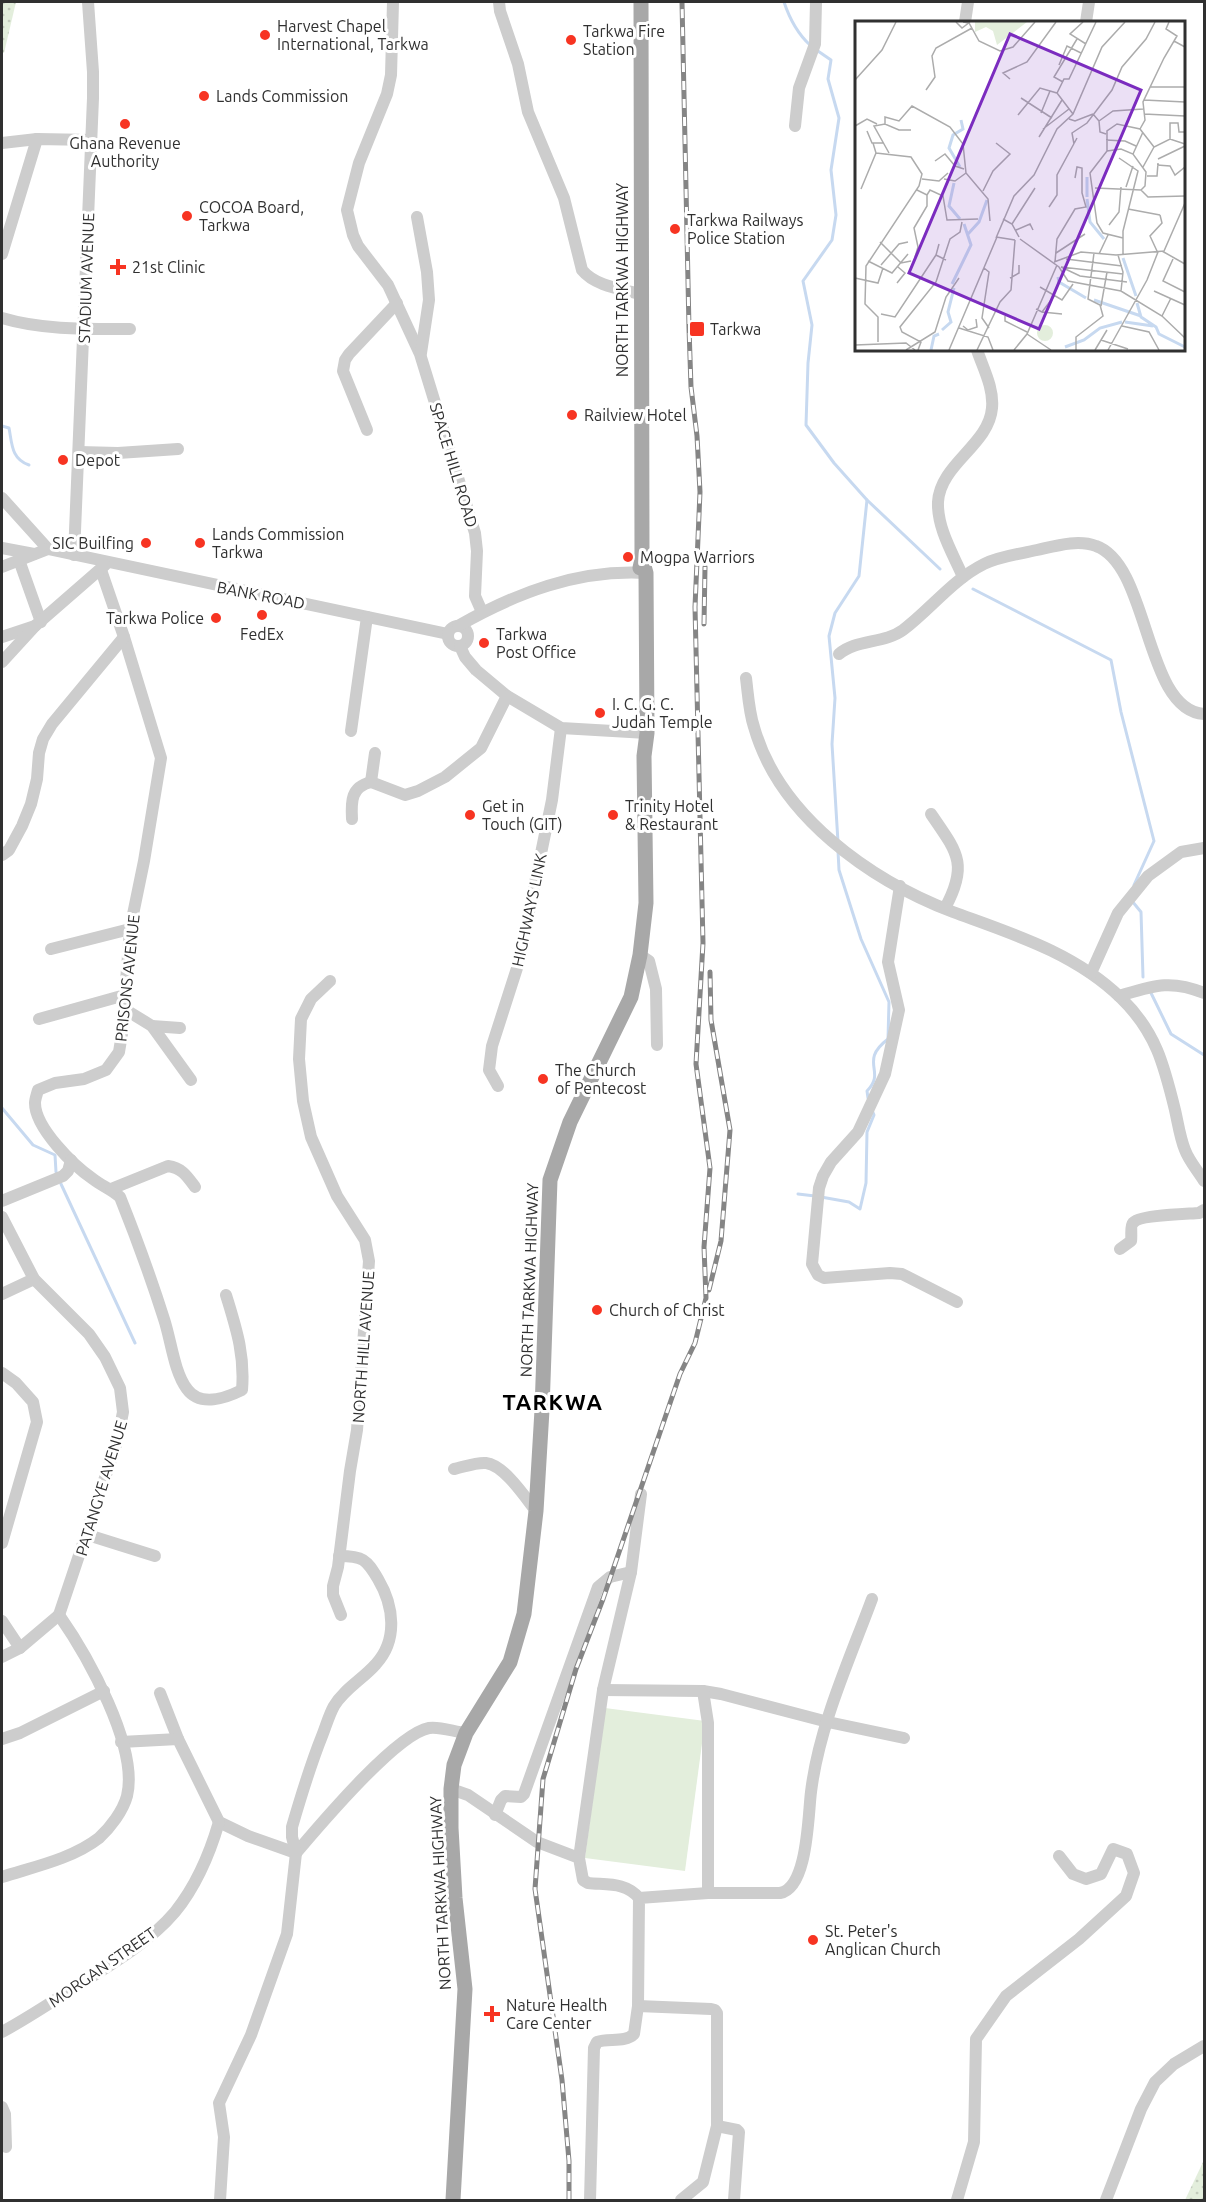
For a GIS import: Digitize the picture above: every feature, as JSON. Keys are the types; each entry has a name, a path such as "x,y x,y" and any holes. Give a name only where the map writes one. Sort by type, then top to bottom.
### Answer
{"main road":[{"name":"NORTH TARKWA HIGHWAY","path":"453,2200 465,1989 455,1898 451,1789 454,1765 466,1733 510,1662 524,1614 536,1511 550,1180 570,1122 631,998 640,955 646,903 640,294 641,2"}],"street":[{"name":"STADIUM AVENUE","path":"74,555 92,140 93,72 88,2"},
{"name":"SPACE HILL ROAD","path":"393,2 391,75 383,106 359,163 347,210 358,246 388,285 420,354 475,533 477,551 475,596 482,612"},
{"path":"500,2 500,11 518,64 528,112 564,198 582,270 588,278 596,282 640,294"},
{"path":"795,126 799,88 804,69 813,50 816,2"},
{"path":"965,21 968,2"},
{"path":"1086,21 1089,2"},
{"path":"2,143 37,139 92,140"},
{"path":"2,254 37,139"},
{"path":"417,217 427,272 429,300 420,354"},
{"path":"367,430 344,375 344,364 349,354 397,303"},
{"path":"2,318 26,324 130,329"},
{"path":"963,577 941,527 938,505 939,490 950,471 990,421 993,406 988,378 977,351"},
{"path":"79,452 118,453 178,449"},
{"path":"2,498 48,549 2,567"},
{"path":"839,654 846,649 896,635 963,577 984,563 1059,545 1081,543 1096,546 1112,557 1124,572 1155,659 1176,698 1188,710 1204,714"},
{"path":"2,548 35,554"},
{"name":"BANK ROAD","path":"48,549 74,555 104,566 448,634"},
{"path":"19,560 38,624"},
{"path":"2,662 38,624 104,566"},
{"name":"PRISONS AVENUE","path":"104,566 161,758 130,929 126,1010 119,1052 106,1070 84,1079 55,1083 38,1090 35,1104 40,1123 71,1160 94,1180 120,1197 164,1320 179,1373 187,1390 200,1399 226,1398 242,1390 244,1367 226,1295"},
{"path":"458,626 465,628 468,635 466,642 460,646 452,645 448,638 453,627 526,591 569,579 642,568"},
{"path":"351,731 367,617"},
{"path":"2,637 38,624"},
{"path":"2,855 9,850 31,804 43,738 124,637"},
{"path":"460,646 465,657 476,670 507,696 561,729 643,733"},
{"path":"746,678 753,726 768,763 790,798 847,855 900,886 945,908 1023,938 1091,973 1119,996 1138,1016 1156,1043 1185,1151 1204,1181"},
{"path":"352,819 352,796 358,788 371,782 405,795 445,777 481,748 507,696"},
{"name":"HIGHWAYS LINK","path":"498,1086 489,1070 492,1046 518,965 531,908 552,800 561,729"},
{"path":"371,782 375,753"},
{"path":"931,814 957,856 956,889 945,908"},
{"path":"1091,973 1118,914 1148,876 1181,852 1204,848"},
{"path":"900,886 888,962 899,1010 885,1074 858,1132 831,1162 823,1176 819,1188 812,1264 818,1275 824,1278 902,1274 957,1302"},
{"path":"51,949 130,929"},
{"path":"640,955 649,961 656,989 657,1045"},
{"name":"NORTH HILL AVENUE","path":"330,981 311,999 301,1018 299,1059 303,1101 311,1137 337,1196 365,1240 369,1261 357,1430 333,1587 333,1595 341,1616"},
{"path":"1119,996 1155,985 1169,984 1204,993"},
{"path":"39,1019 125,995"},
{"path":"126,1010 152,1026 191,1080"},
{"path":"152,1026 180,1028"},
{"path":"2,1201 63,1176 68,1171 71,1160"},
{"path":"111,1189 168,1166 178,1167 195,1187"},
{"path":"1120,1249 1131,1241 1134,1221 1199,1213 1204,1210"},
{"name":"PATANGYE AVENUE","path":"2,1217 34,1279 89,1334 105,1357 120,1388 123,1412 117,1442 60,1615"},
{"path":"2,1294 34,1279"},
{"path":"2,1373 16,1383 33,1402 36,1422 2,1543"},
{"path":"454,1469 484,1462 494,1464 536,1511"},
{"path":"590,2200 594,2048 597,2042 608,2039 625,2039 634,2034 638,2006 639,1898 633,1890 626,1887 588,1883 583,1880 579,1858 603,1690 631,1572 641,1494"},
{"path":"88,1535 155,1556"},
{"path":"220,2200 224,2137 219,2103 251,2036 287,1934 296,1853 292,1827 311,1764 334,1707 348,1690 376,1664 386,1650 391,1634 392,1616 388,1602 368,1563 361,1557 339,1556"},
{"path":"495,1815 505,1796 521,1797 524,1794 598,1587 610,1576 631,1572"},
{"path":"639,1898 708,1893 780,1893 786,1892 794,1883 807,1841 814,1765 872,1599"},
{"path":"2,1657 20,1648 60,1615 104,1691 122,1742 128,1770 127,1796 116,1818 99,1838 69,1854 2,1877"},
{"path":"2,1621 20,1648"},
{"path":"603,1690 703,1691 904,1738"},
{"path":"2,1739 20,1733 104,1691"},
{"path":"703,1691 708,1723 708,1893"},
{"path":"160,1694 177,1740 219,1822 248,1836 296,1853"},
{"path":"296,1853 329,1814 408,1739 429,1728 466,1733"},
{"path":"122,1742 177,1740"},
{"path":"451,1789 468,1795 537,1842 579,1858"},
{"name":"MORGAN STREET","path":"2,2032 27,2019 106,1968 144,1940 175,1912 212,1847 219,1822"},
{"path":"957,2200 974,2142 976,2039 1006,1996 1079,1939 1126,1896 1134,1873 1127,1854 1113,1849 1101,1874 1086,1880 1073,1874 1059,1856"},
{"path":"638,2006 711,2009 717,2013 717,2126 703,2182 681,2200"},
{"path":"1106,2200 1141,2109 1155,2082 1174,2064 1204,2046"},
{"path":"2,2107 5,2114 6,2147"},
{"path":"717,2126 739,2132 734,2200"}],"green space":[{"path":"2,2 16,2 4,53 2,52"},
{"path":"605,1708 705,1721 685,1871 585,1858"},
{"path":"1204,2160 1204,2200 1185,2200"}],"waterway":[{"path":"784,2 794,25 810,45"},
{"path":"815,49 831,60 828,79 839,118 831,170 836,215 832,240 803,281 812,325 806,425 834,463 867,500 940,569"},
{"path":"2,426 9,428 16,455 29,465"},
{"path":"838,842 832,744 835,698 829,636 835,613 859,576 867,500"},
{"path":"973,589 1111,660 1121,712 1154,841 1134,885"},
{"path":"838,851 839,870 861,939 889,1002 888,1039 875,1054 874,1078 867,1091 868,1098"},
{"path":"1132,901 1141,912 1143,977"},
{"path":"1151,993 1171,1034 1204,1055"},
{"path":"2,1108 33,1145 55,1155 56,1172"},
{"path":"821,1197 849,1202 860,1209 866,1183 867,1132 874,1115 872,1110"},
{"path":"61,1184 135,1343"},
{"path":"798,1194 815,1196"}],"railway":[{"path":"569,2200 569,2161 562,2080 535,1889 543,1779 576,1669 603,1599 680,1374 695,1343 706,1298 704,1247 710,1168 696,1064 703,943 695,607 700,492 691,387 682,2"},
{"path":"704,624 705,567"},
{"path":"709,1290 721,1241 730,1130 711,1020 710,972"}],"place":[{"name":"Harvest Chapel International, Tarkwa","path":"265,35"},
{"name":"Tarkwa Fire Station","path":"571,40"},
{"name":"Lands Commission","path":"204,96"},
{"name":"Ghana Revenue Authority","path":"125,124"},
{"name":"COCOA Board, Tarkwa","path":"187,216"},
{"name":"Tarkwa Railways Police Station","path":"675,229"},
{"name":"21st Clinic","path":"118,267"},
{"name":"Tarkwa","path":"697,329"},
{"name":"Railview Hotel","path":"572,415"},
{"name":"Depot","path":"63,460"},
{"name":"SIC Builfing","path":"146,543"},
{"name":"Lands Commission Tarkwa","path":"200,543"},
{"name":"Mogpa Warriors","path":"628,557"},
{"name":"FedEx","path":"262,615"},
{"name":"Tarkwa Police","path":"216,618"},
{"name":"Tarkwa Post Office","path":"484,643"},
{"name":"I. C. G. C. Judah Temple","path":"600,713"},
{"name":"Get in Touch (GIT)","path":"470,815"},
{"name":"Trinity Hotel & Restaurant","path":"613,815"},
{"name":"The Church of Pentecost","path":"543,1079"},
{"name":"Church of Christ","path":"597,1310"},
{"name":"St. Peter's Anglican Church","path":"813,1940"},
{"name":"Nature Health Care Center","path":"492,2014"}],"district":[{"name":"TARKWA","path":"553,1402"}]}
